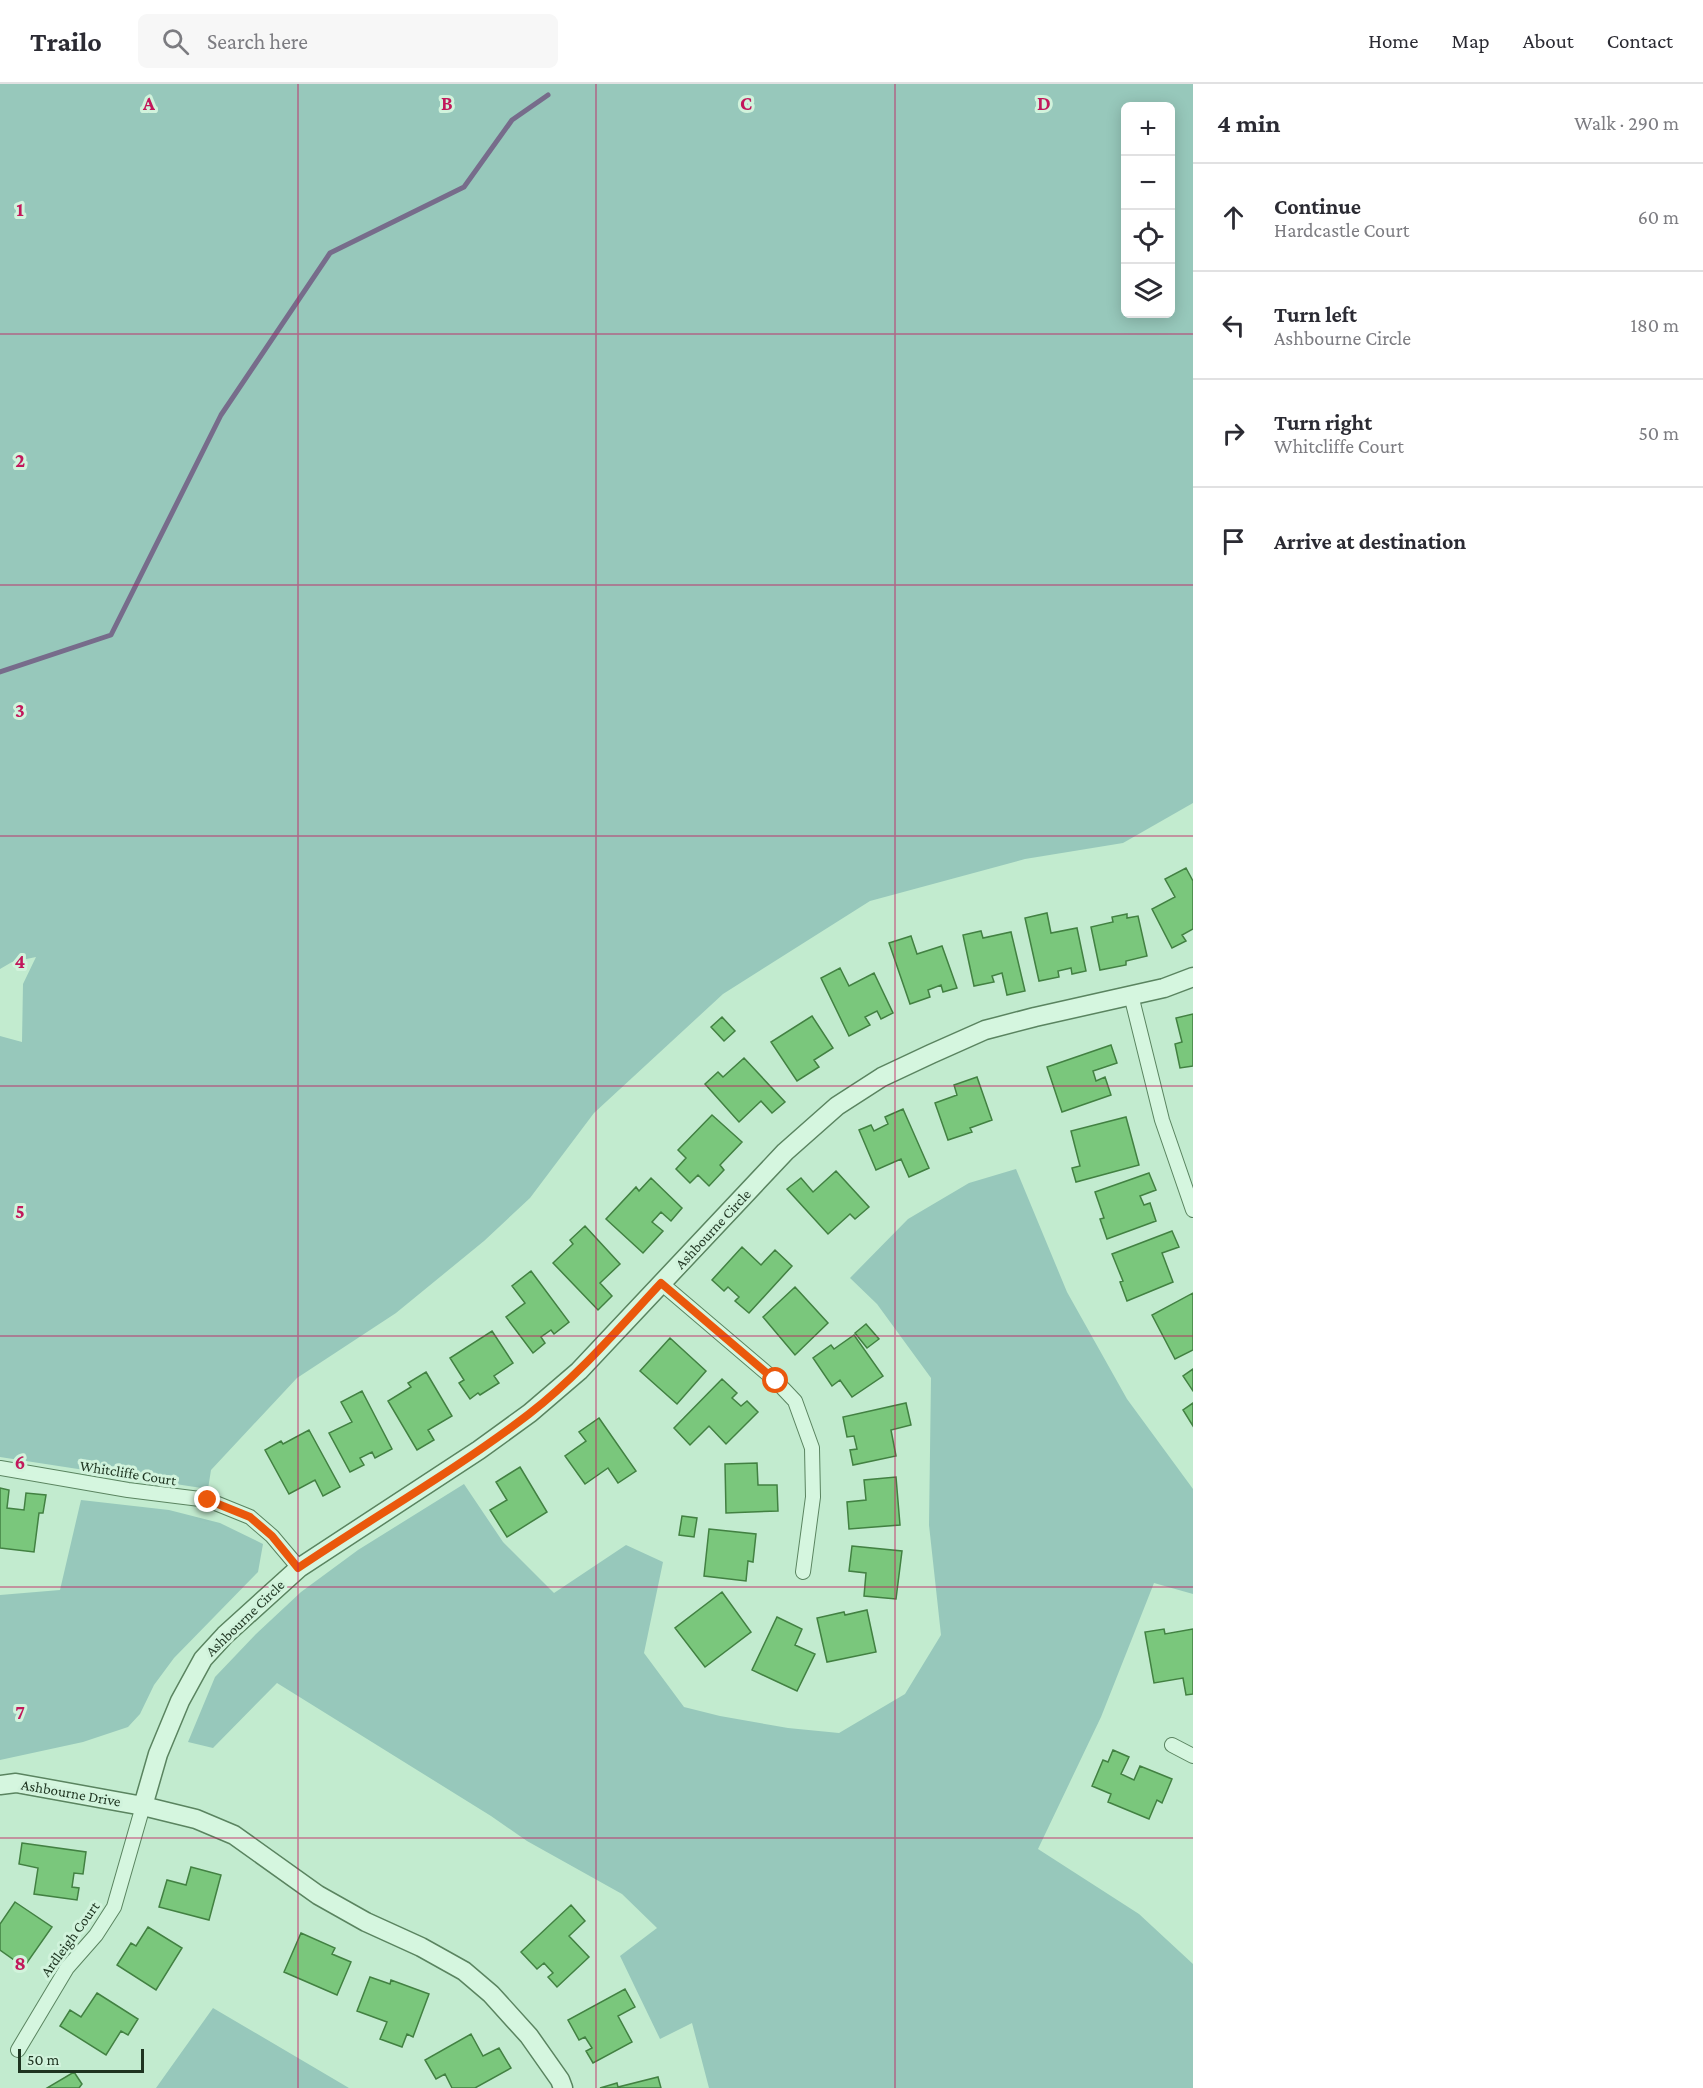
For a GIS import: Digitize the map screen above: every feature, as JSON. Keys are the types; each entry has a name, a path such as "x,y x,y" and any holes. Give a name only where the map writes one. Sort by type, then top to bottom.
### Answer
{"street":[{"name":"Ashbourne Circle","path":"143,1806 158,1754 180,1701 203,1659 225,1635 298,1568 479,1450 530,1413 579,1371 785,1152 837,1106 882,1077 986,1030 1164,988 1193,977"},
{"path":"1131,995 1162,1120 1193,1210"},
{"path":"661,1283 776,1381 795,1401 812,1448 813,1497 803,1572"},
{"name":"Whitcliffe Court","path":"0,1468 128,1490 208,1500 250,1517 272,1536 298,1568"},
{"path":"1172,1745 1193,1756"},
{"name":"Ashbourne Drive","path":"0,1785 16,1783 143,1806"},
{"path":"143,1806 196,1820 234,1835 318,1895 464,1971 490,1994 529,2036 560,2080 563,2088"},
{"name":"Ardleigh Court","path":"18,2050 67,1968 96,1935 114,1907 143,1806"}],"shaded area":[{"path":"0,84 1193,84 1193,803 1123,843 1025,859 870,901 723,994 594,1113 530,1198 484,1241 396,1313 297,1378 211,1470 208,1489 0,1457 0,1036 22,1042 23,984 36,957 12,962 0,969"},
{"path":"1016,1169 1067,1292 1127,1399 1193,1489 1193,1594 1154,1583 1101,1717 1038,1849 1139,1914 1193,1964 1193,2088 709,2088 692,2023 660,2039 620,1956 657,1928 622,1894 527,1841 491,1816 277,1683 213,1748 188,1742 215,1677 256,1634 301,1592 358,1550 464,1484 503,1542 554,1593 626,1545 663,1562 644,1653 684,1707 788,1728 839,1733 905,1694 941,1635 929,1525 931,1378 877,1304 850,1278 908,1219 969,1183"},
{"path":"81,1500 169,1510 220,1523 263,1544 258,1572 174,1658 154,1685 140,1714 128,1727 83,1742 0,1760 0,1595 60,1590"},
{"path":"213,2008 349,2088 156,2088"}],"building":[{"path":"1186,868 1193,881 1193,929 1182,935 1186,941 1172,948 1152,909 1175,897 1165,879"},
{"path":"1047,913 1051,933 1077,928 1086,971 1072,974 1071,968 1058,971 1059,977 1039,981 1025,918"},
{"path":"1127,914 1127,918 1138,916 1147,956 1126,961 1126,965 1100,970 1091,927 1113,922 1112,917"},
{"path":"981,931 983,938 1011,932 1025,991 1007,995 1002,973 992,976 994,982 974,986 963,935"},
{"path":"911,936 917,954 942,946 957,988 943,992 941,985 928,990 930,997 910,1004 889,943"},
{"path":"840,968 849,986 874,973 893,1013 881,1019 877,1011 865,1017 870,1025 849,1036 821,978"},
{"path":"1193,1014 1193,1066 1180,1068 1175,1044 1182,1042 1176,1018"},
{"path":"812,1016 833,1048 814,1060 819,1067 797,1081 771,1042"},
{"path":"722,1017 735,1031 724,1041 711,1027"},
{"path":"1111,1045 1117,1063 1093,1071 1096,1081 1105,1077 1111,1095 1062,1112 1047,1067"},
{"path":"744,1058 785,1102 772,1113 761,1101 739,1122 705,1084 718,1072 723,1077"},
{"path":"977,1077 992,1120 970,1128 972,1132 948,1140 935,1103 957,1095 954,1085"},
{"path":"903,1109 929,1168 909,1177 901,1159 876,1170 859,1130 871,1125 874,1131 888,1124 885,1117"},
{"path":"712,1115 742,1142 720,1165 724,1170 709,1186 698,1175 690,1183 676,1169 686,1158 678,1150"},
{"path":"1126,1117 1139,1165 1076,1182 1072,1168 1080,1166 1071,1131"},
{"path":"836,1171 869,1207 855,1219 850,1214 828,1234 787,1189 801,1178 813,1192"},
{"path":"1149,1173 1156,1190 1140,1196 1144,1205 1150,1203 1156,1221 1107,1239 1100,1219 1104,1218 1095,1192"},
{"path":"651,1178 682,1208 671,1221 661,1212 652,1222 663,1231 643,1253 606,1219 636,1187 639,1191"},
{"path":"585,1226 620,1264 600,1283 612,1296 598,1310 553,1263 573,1244 570,1240"},
{"path":"1172,1231 1179,1247 1162,1253 1173,1282 1127,1301 1120,1282 1123,1281 1112,1254"},
{"path":"742,1247 761,1265 775,1250 792,1266 749,1313 735,1301 739,1297 728,1287 724,1291 712,1280"},
{"path":"531,1271 569,1322 554,1334 551,1330 541,1337 545,1343 533,1353 506,1317 525,1303 512,1286"},
{"path":"795,1287 828,1323 795,1355 763,1317"},
{"path":"1193,1293 1193,1350 1175,1359 1152,1315"},
{"path":"866,1324 879,1339 867,1348 855,1333"},
{"path":"492,1331 513,1363 494,1376 499,1383 470,1399 459,1383 464,1380 450,1358"},
{"path":"854,1335 883,1376 852,1397 840,1380 832,1386 813,1358 831,1345 834,1349"},
{"path":"670,1338 706,1371 677,1404 640,1371"},
{"path":"1193,1369 1193,1391 1183,1376"},
{"path":"426,1372 452,1416 428,1430 434,1440 417,1450 388,1401 411,1387 408,1383"},
{"path":"722,1379 737,1393 732,1398 741,1406 747,1401 758,1412 726,1444 709,1426 690,1445 674,1428"},
{"path":"362,1391 392,1449 375,1458 372,1452 360,1458 364,1465 350,1472 329,1433 352,1422 341,1402"},
{"path":"906,1403 911,1425 891,1430 896,1456 853,1465 850,1450 857,1449 854,1436 847,1437 843,1417"},
{"path":"1193,1403 1193,1426 1183,1410"},
{"path":"599,1418 636,1471 618,1483 608,1468 585,1484 565,1456 586,1441 579,1432"},
{"path":"309,1430 340,1487 323,1496 315,1480 289,1494 265,1450 281,1441 283,1444"},
{"path":"757,1463 758,1485 777,1485 778,1511 726,1513 725,1464"},
{"path":"520,1467 547,1512 507,1537 490,1510 507,1500 496,1482"},
{"path":"896,1477 900,1525 849,1529 847,1502 866,1500 864,1480"},
{"path":"0,1488 9,1490 7,1508 24,1510 26,1493 46,1495 43,1513 39,1513 34,1552 0,1548"},
{"path":"682,1516 697,1518 694,1537 679,1535"},
{"path":"709,1529 756,1534 753,1562 748,1561 746,1581 704,1576"},
{"path":"852,1546 902,1551 896,1599 864,1596 866,1573 849,1571"},
{"path":"722,1592 751,1632 705,1667 675,1628"},
{"path":"867,1610 876,1652 827,1662 817,1618"},
{"path":"777,1617 802,1629 795,1645 815,1654 797,1691 752,1670"},
{"path":"1164,1629 1165,1634 1193,1629 1193,1694 1186,1695 1183,1678 1154,1683 1145,1632"},
{"path":"1113,1750 1129,1757 1121,1774 1134,1780 1140,1766 1172,1779 1162,1803 1157,1800 1149,1819 1108,1802 1111,1794 1092,1786 1103,1760 1108,1762"},
{"path":"22,1843 86,1852 83,1874 74,1873 72,1887 79,1888 77,1900 34,1894 38,1868 19,1864"},
{"path":"191,1867 221,1875 209,1920 159,1907 167,1880 186,1885"},
{"path":"15,1902 52,1927 24,1967 0,1950 0,1924"},
{"path":"571,1905 585,1921 569,1936 589,1957 557,1987 548,1977 553,1973 544,1963 537,1969 521,1952"},
{"path":"148,1927 182,1948 156,1990 117,1965 131,1943 136,1946"},
{"path":"301,1933 335,1948 332,1954 351,1962 337,1995 284,1972"},
{"path":"370,1977 390,1984 391,1980 429,1994 413,2037 407,2034 402,2047 380,2039 387,2022 357,2011"},
{"path":"625,1989 635,2007 618,2016 632,2042 593,2063 586,2051 592,2048 585,2037 579,2040 568,2020"},
{"path":"97,1993 138,2019 128,2035 121,2031 106,2055 60,2026 70,2010 81,2017"},
{"path":"471,2034 483,2056 499,2048 511,2068 475,2088 452,2088 445,2074 436,2079 425,2060"},
{"path":"74,2072 82,2084 79,2088 47,2088"},
{"path":"658,2077 661,2088 600,2088 617,2083 618,2087"}],"waterway":[{"path":"0,672 111,635 221,415 330,253 464,187 512,120 548,95"}],"route":[{"path":"208,1500 250,1517 272,1536 298,1568 479,1450 530,1413 579,1371 661,1283 776,1381"}]}
